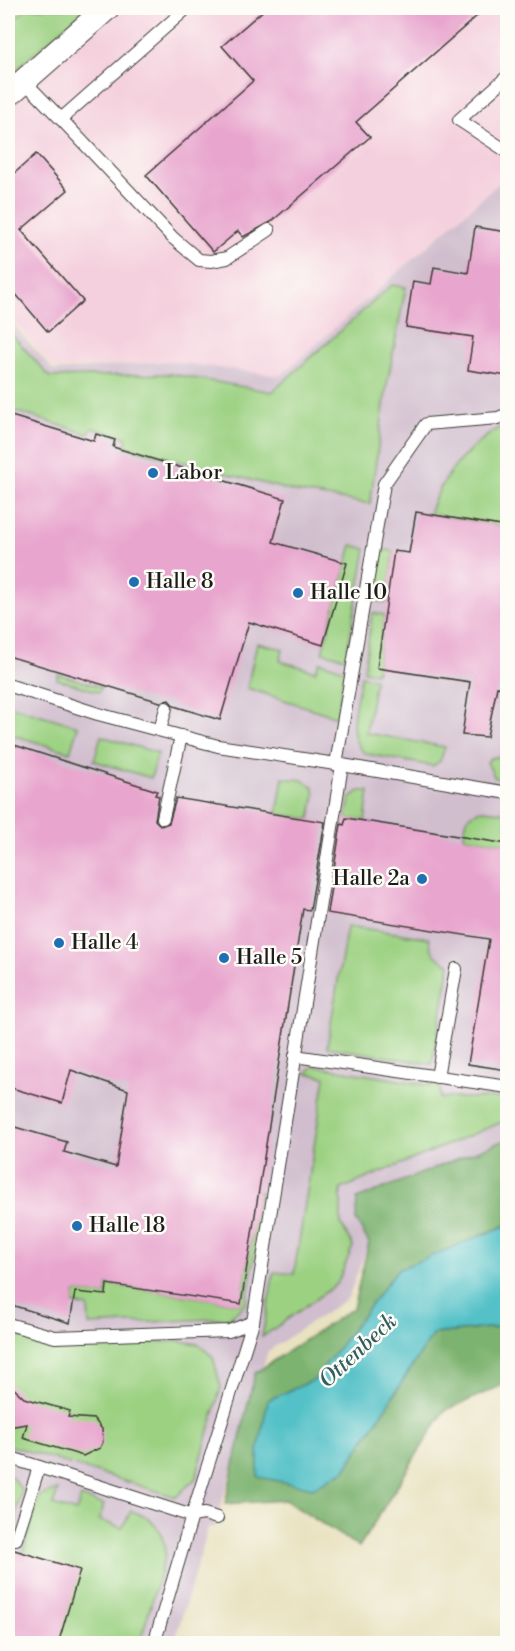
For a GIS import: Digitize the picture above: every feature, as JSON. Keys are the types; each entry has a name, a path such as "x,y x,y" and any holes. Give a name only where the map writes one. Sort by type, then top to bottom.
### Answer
{"street":[{"path":"16,88 107,8"}],"lane":[{"path":"61,119 187,8"},
{"path":"507,76 459,120 507,152"},
{"path":"16,88 61,119 173,238 199,260 211,261 227,258 269,230"},
{"path":"154,1644 253,1322 384,484 426,424 498,418 507,414"},
{"path":"8,685 218,746 507,793"},
{"path":"160,730 166,708"},
{"path":"163,819 181,736"},
{"path":"437,1077 456,969"},
{"path":"295,1056 507,1087"},
{"path":"8,1324 55,1337 228,1331 253,1322"},
{"path":"8,1457 192,1516 204,1514 217,1518"},
{"path":"16,1539 39,1467"}],"shaded area":[{"path":"8,8 507,8 507,179 505,178 280,376 169,361 55,369 8,316"},
{"path":"505,178 507,1139 357,1199 356,1220 369,1243 348,1298 268,1351 214,1528 209,1526 174,1643 8,1643 8,319 54,371 169,361 280,376"}],"green space":[{"path":"27,8 86,8 8,77 8,24"},
{"path":"392,285 406,287 387,384 370,504 296,492 126,447 126,437 92,428 88,434 8,409 8,330 50,377 171,374 272,392"},
{"path":"507,423 507,527 429,514 442,485 459,461 481,440"},
{"path":"352,545 366,549 346,658 322,652"},
{"path":"382,549 394,551 387,603 375,601"},
{"path":"372,613 385,615 376,673 364,671"},
{"path":"257,643 283,649 280,661 315,671 320,662 345,670 337,717 247,688"},
{"path":"58,674 101,687 99,692 57,679"},
{"path":"361,676 375,679 366,733 445,747 440,761 433,766 366,754 359,747 355,738 353,718"},
{"path":"8,705 78,726 70,752 8,734"},
{"path":"101,736 158,753 151,778 94,761"},
{"path":"497,757 507,759 507,780 495,778 487,762"},
{"path":"283,778 302,780 313,787 315,794 310,819 277,814"},
{"path":"359,791 369,791 365,821 346,818 350,799"},
{"path":"484,810 507,813 507,844 464,837 465,826 470,815"},
{"path":"347,926 429,938 435,954 450,964 432,1064 327,1047"},
{"path":"314,1066 440,1087 440,1098 507,1098 507,1120 341,1189 341,1224 353,1246 337,1284 262,1337 274,1272 294,1274 325,1077 306,1073"},
{"path":"507,1139 507,1225 397,1270 314,1381 268,1400 345,1470 433,1334 507,1326 507,1383 444,1411 359,1547 285,1500 225,1504 255,1373 353,1308 369,1243 356,1220 357,1199"},
{"path":"259,1191 265,1197 246,1304 229,1318 89,1325 88,1307 73,1304 75,1292 106,1295 107,1284 241,1304"},
{"path":"8,1333 57,1347 181,1341 198,1344 213,1357 221,1387 196,1478 176,1497 8,1445"},
{"path":"8,1475 22,1490 8,1543"},
{"path":"58,1490 53,1505 76,1512 81,1497 104,1505 99,1520 122,1528 131,1511 146,1517 157,1527 163,1540 165,1556 140,1643 58,1643 23,1553 39,1496"}],"water":[{"name":"Ottenbeck","path":"507,1225 507,1326 433,1334 345,1470 313,1488 258,1477 258,1451 268,1400 314,1380 397,1270"}],"building":[{"path":"266,8 486,8 356,122 370,137 271,222 243,237 238,231 213,252 146,175 253,81 222,46"},
{"path":"36,154 68,190 21,230 83,301 48,332 8,285 8,179"},
{"path":"475,227 507,232 507,376 468,370 473,337 406,327 413,281 431,284 434,267 468,273"},
{"name":"Halle 8","path":"8,415 94,441 96,434 115,440 113,447 285,499 273,542 347,563 323,645 249,622 220,720 174,706 169,700 160,702 8,656"},
{"path":"416,512 507,527 507,689 497,687 487,737 462,735 470,682 377,668 394,551 409,553"},
{"path":"8,743 157,791 155,795 159,796 155,820 161,826 169,823 176,798 325,822 310,910 303,909 241,1304 107,1284 106,1295 75,1292 70,1323 8,1304 8,1125 67,1142 64,1152 116,1167 128,1090 71,1070 62,1103 8,1087"},
{"name":"Halle 2a","path":"346,818 507,844 507,1070 468,1064 489,939 327,913 341,824 344,825"},
{"path":"8,1383 24,1398 70,1411 68,1417 94,1419 102,1429 103,1442 100,1448 83,1456 23,1438 27,1424 8,1427"},
{"path":"8,1548 80,1570 58,1644 8,1644"}],"place":[{"name":"Labor","path":"153,473"},
{"name":"Halle 8","path":"134,582"},
{"name":"Halle 10","path":"298,593"},
{"name":"Halle 2a","path":"422,879"},
{"name":"Halle 4","path":"59,943"},
{"name":"Halle 5","path":"224,958"},
{"name":"Halle 18","path":"77,1226"}]}
